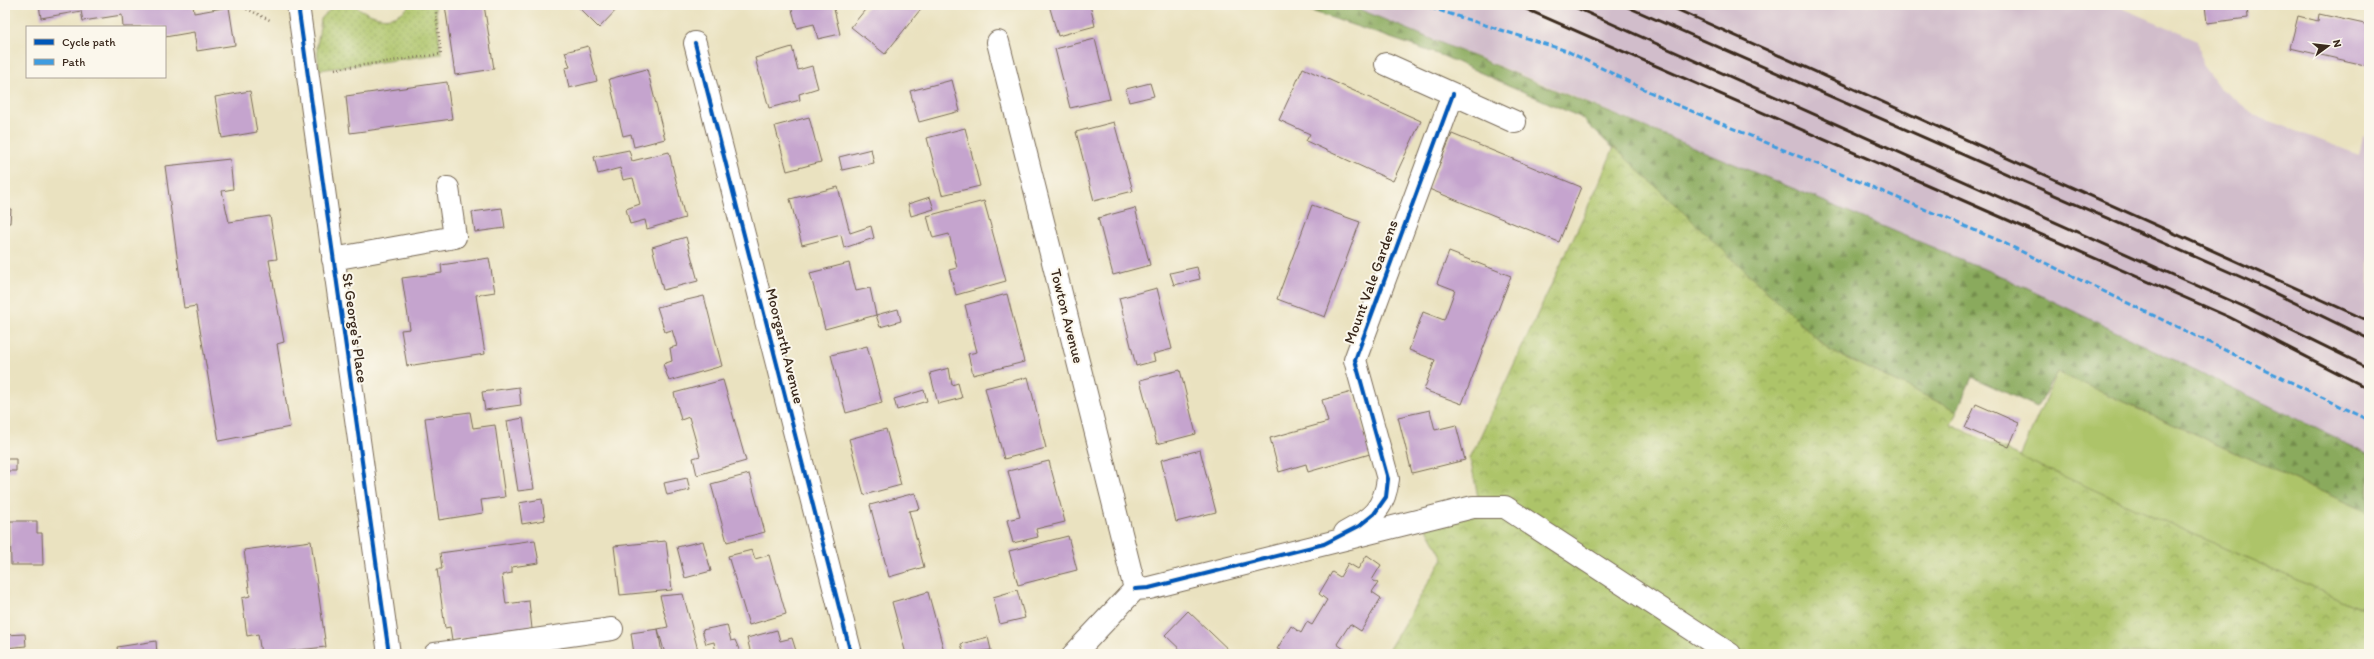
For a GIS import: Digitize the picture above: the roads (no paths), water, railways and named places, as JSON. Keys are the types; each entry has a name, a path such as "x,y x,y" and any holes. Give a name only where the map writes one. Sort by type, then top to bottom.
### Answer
{"street":[{"name":"St George's Place","path":"298,5 388,654"},
{"name":"Towton Avenue","path":"998,42 1135,589"},
{"name":"Moorgarth Avenue","path":"695,43 851,654"},
{"path":"1386,64 1515,122"},
{"name":"Mount Vale Gardens","path":"1324,544 1359,526 1374,514 1386,497 1388,479 1355,360 1453,94"},
{"path":"333,259 455,237 448,188"},
{"path":"1074,654 1135,589 1149,588 1473,507 1505,507 1730,654"},
{"path":"435,654 612,629"}],"railway":[{"path":"1517,5 2229,317 2369,389"},
{"path":"1570,5 2247,308 2369,368"},
{"path":"1623,5 2250,281 2369,339"},
{"path":"1667,5 2369,321"}]}
